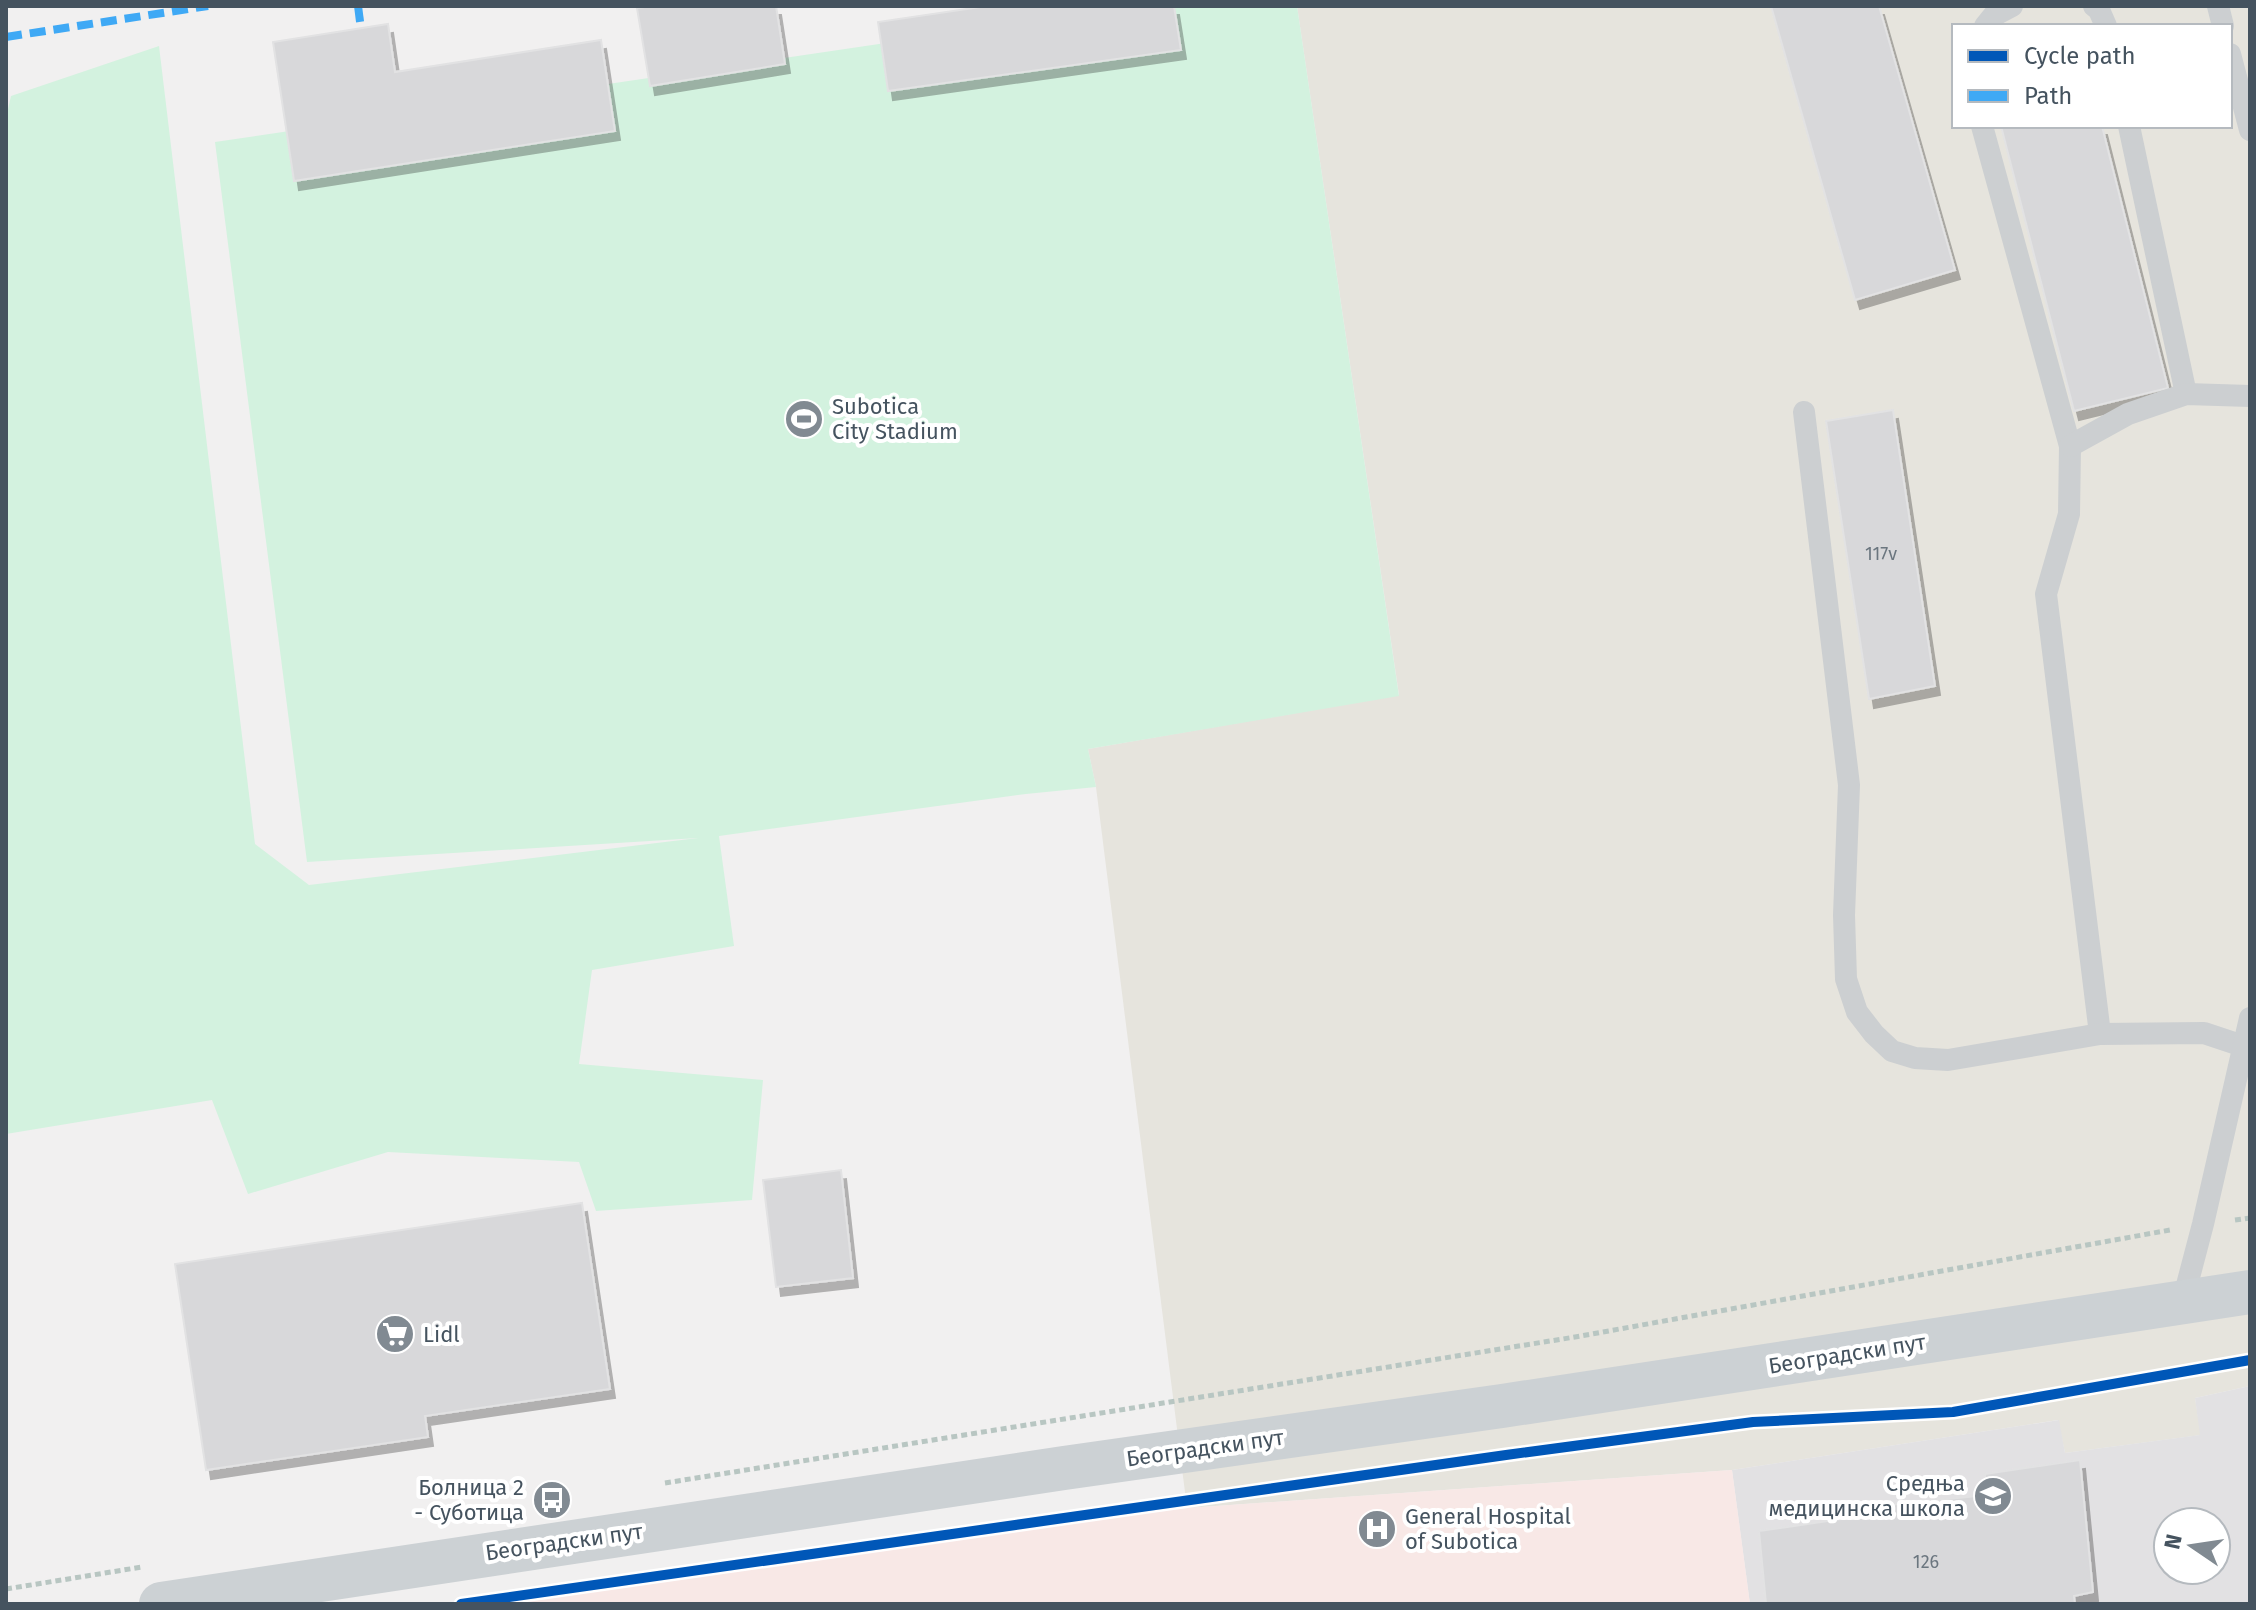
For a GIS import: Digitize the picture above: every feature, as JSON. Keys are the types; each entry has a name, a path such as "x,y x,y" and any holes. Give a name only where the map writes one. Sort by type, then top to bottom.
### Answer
{"main road":[{"name":"Београдски пут","path":"152,1585 728,1518 1502,1406 2250,1292"}],"lane":[{"path":"1987,24 1993,16 2012,6"},
{"path":"2094,6 2105,24"},
{"path":"2232,62 2250,130"},
{"path":"1983,128 2070,446 2069,514 2046,594 2100,1034"},
{"path":"2129,128 2186,394"},
{"path":"2070,446 2128,414 2186,394 2250,396"},
{"path":"1804,412 1849,785 1844,915 1846,979 1857,1012 1892,1051 1915,1058 1948,1060 2100,1034 2204,1033 2243,1046"},
{"path":"2182,1304 2250,1018"}],"path":[{"path":"661,1484 1575,1337 2250,1218"},
{"path":"6,1589 152,1585"}],"shaded area":[{"path":"1297,6 2250,6 2250,1386 2195,1398 2201,1435 2065,1453 2058,1420 1732,1470 1187,1508 1096,787 1088,749 1399,695"},
{"name":"Средња медицинска школа","path":"2250,1386 2250,1604 1750,1604 1732,1470 2059,1420 2065,1453 2200,1435 2195,1398"},
{"name":"General Hospital of Subotica","path":"1732,1470 1750,1604 511,1604 842,1550 1187,1508"}],"green space":[{"name":"Subotica City Stadium","path":"1137,6 1297,6 1399,696 1088,749 1096,787 719,836 734,946 592,970 579,1064 763,1080 752,1200 596,1211 579,1162 388,1152 248,1194 212,1100 6,1134 6,118 11,96 159,46 255,844 309,885 698,838 307,862 215,142"}],"building":[{"path":"776,6 785,64 650,86 637,8"},
{"path":"987,6 1174,6 1181,50 888,91 878,22"},
{"path":"1771,6 1879,6 1955,270 1855,300"},
{"path":"388,24 395,72 601,40 615,131 294,181 273,42"},
{"path":"2002,128 2103,128 2168,388 2074,411"},
{"path":"1893,410 1935,686 1869,699 1826,421"},
{"path":"841,1170 853,1278 776,1287 763,1180"},
{"path":"582,1203 610,1389 425,1416 428,1437 206,1470 175,1264"},
{"path":"2080,1460 2093,1592 2074,1596 2075,1604 1766,1604 1759,1531 1849,1518 1849,1509 1986,1495 1985,1474"}],"marked path":[{"path":"6,37 208,6"},
{"path":"358,6 361,29"}],"cycle path":[{"path":"461,1604 1753,1422 1953,1412 2250,1360"}],"place":[{"name":"Subotica City Stadium","path":"804,419"},
{"name":"Lidl","path":"395,1334"},
{"name":"Средња медицинска школа","path":"1993,1496"},
{"name":"Болница 2 - Суботица","path":"552,1500"},
{"name":"General Hospital of Subotica","path":"1377,1529"}]}
